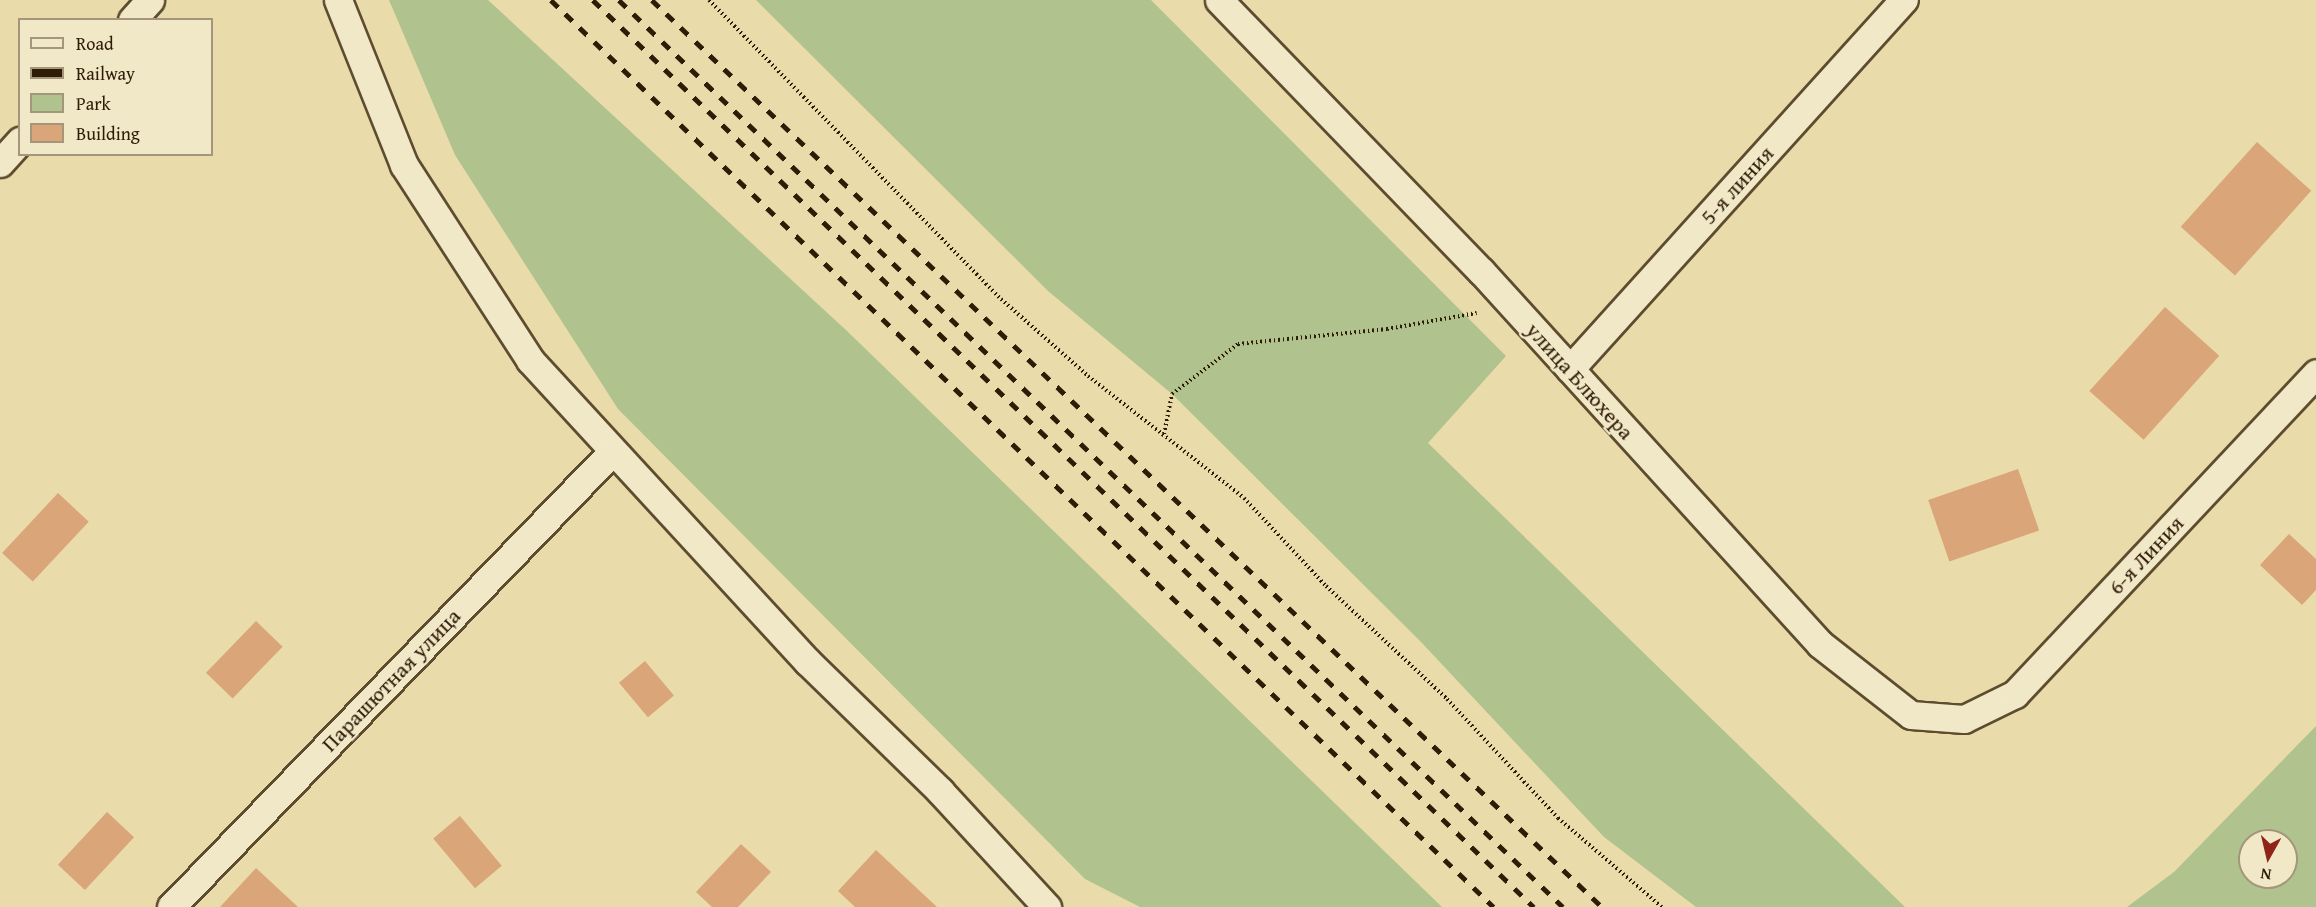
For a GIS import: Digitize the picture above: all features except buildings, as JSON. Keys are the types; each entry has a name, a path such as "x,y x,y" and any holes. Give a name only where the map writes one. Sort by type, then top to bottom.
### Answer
{"street":[{"path":"134,18 150,0"},
{"path":"338,0 404,165 530,360 611,453 1047,907"},
{"name":"улица Блюхера","path":"1220,0 1513,306 1820,644 1911,715 1964,719"},
{"name":"5-я линия","path":"1570,369 1904,0"},
{"path":"0,163 18,143"},
{"name":"6-я Линия","path":"1964,719 2015,694 2316,373"},
{"name":"Парашютная улица","path":"171,907 611,453"}],"path":[{"path":"709,0 1000,299 1244,498 1326,586 1447,699 1558,818 1662,907"},
{"path":"1164,434 1172,394 1238,344 1387,328 1513,306"}],"green space":[{"path":"389,0 488,0 847,331 1442,907 1140,907 1085,879 618,409 455,155"},
{"path":"756,0 1151,0 1506,356 1428,443 1905,907 1696,907 1604,837 1421,642 1172,394 1048,291"},
{"path":"2316,726 2316,907 2127,907 2174,872"}],"railway":[{"path":"551,0 1494,907"},
{"path":"593,0 1534,907"},
{"path":"619,0 1563,907"},
{"path":"652,0 1602,907"}]}
